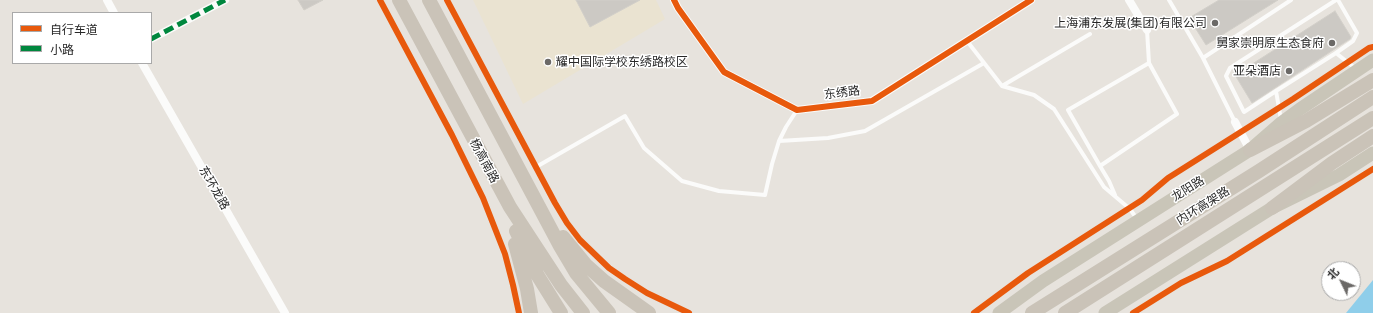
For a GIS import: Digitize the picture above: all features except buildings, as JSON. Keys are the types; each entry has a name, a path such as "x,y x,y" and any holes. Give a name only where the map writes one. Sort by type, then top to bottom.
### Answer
{"highway":[{"name":"杨高南路","path":"400,0 492,176 530,239 561,285 583,313"},
{"path":"429,0 576,274 610,313"},
{"path":"1250,150 1306,121 1373,80"},
{"name":"内环高架路","path":"1032,313 1373,98"},
{"name":"内环高架路","path":"1066,313 1373,118"},
{"path":"1272,208 1332,163 1373,136"},
{"path":"492,176 506,213 518,254 527,289 531,313"},
{"path":"492,176 538,276 561,313"},
{"path":"540,208 586,265 604,281 649,313"},
{"path":"635,304 659,313"}],"main road":[{"name":"龙阳路","path":"999,313 1043,281 1250,150 1281,123 1373,60"},
{"path":"1105,313 1272,208 1340,175 1373,153"}],"street":[{"path":"107,0 113,12"},
{"path":"152,38 225,0"},
{"path":"674,0 678,8 724,72 797,110"},
{"name":"东绣路","path":"797,110 872,101 1031,0"},
{"path":"1129,0 1147,30"},
{"name":"东环龙路","path":"143,64 285,313"},
{"path":"1235,122 1250,150"}],"lane":[{"path":"1169,0 1203,58 1235,122"},
{"path":"1203,58 1291,0"},
{"path":"1337,0 1357,33 1353,41 1336,54 1244,112 1226,76 1230,68 1337,0"},
{"path":"1100,166 1177,114 1149,63 1147,30"},
{"path":"1002,86 1090,34"},
{"path":"967,41 1002,86 1034,95 1054,109 1104,187 1130,208 1138,221"},
{"path":"1336,54 1357,70"},
{"path":"779,141 828,138 865,131 984,63"},
{"path":"1115,195 1068,110 1149,63"},
{"path":"1276,91 1281,123"},
{"path":"536,167 625,116 644,148 682,181 719,191 766,195 772,164 779,141 786,126 797,110"}],"shaded area":[{"name":"耀中国际学校东绣路校区","path":"473,0 656,0 665,19 523,104"}],"water":[{"path":"1373,280 1373,313 1346,313 1356,301 1361,301 1361,295"}],"marked path":[{"path":"152,38 225,0"}],"cycle path":[{"path":"380,0 452,135 483,198 505,254 519,313"},
{"path":"447,0 555,203 567,223 580,240 609,268 625,279 647,293 689,313"},
{"path":"674,0 678,8 724,72 797,110 872,101 1031,0"},
{"path":"974,313 1028,273 1142,200 1168,178 1293,99 1369,48 1373,47"},
{"path":"1133,313 1181,283 1227,261 1373,169"}],"place":[{"name":"上海浦东发展(集团)有限公司","path":"1215,23"},
{"name":"舅家崇明原生态食府","path":"1332,43"},
{"name":"耀中国际学校东绣路校区","path":"548,62"},
{"name":"亚朵酒店","path":"1289,71"}]}
